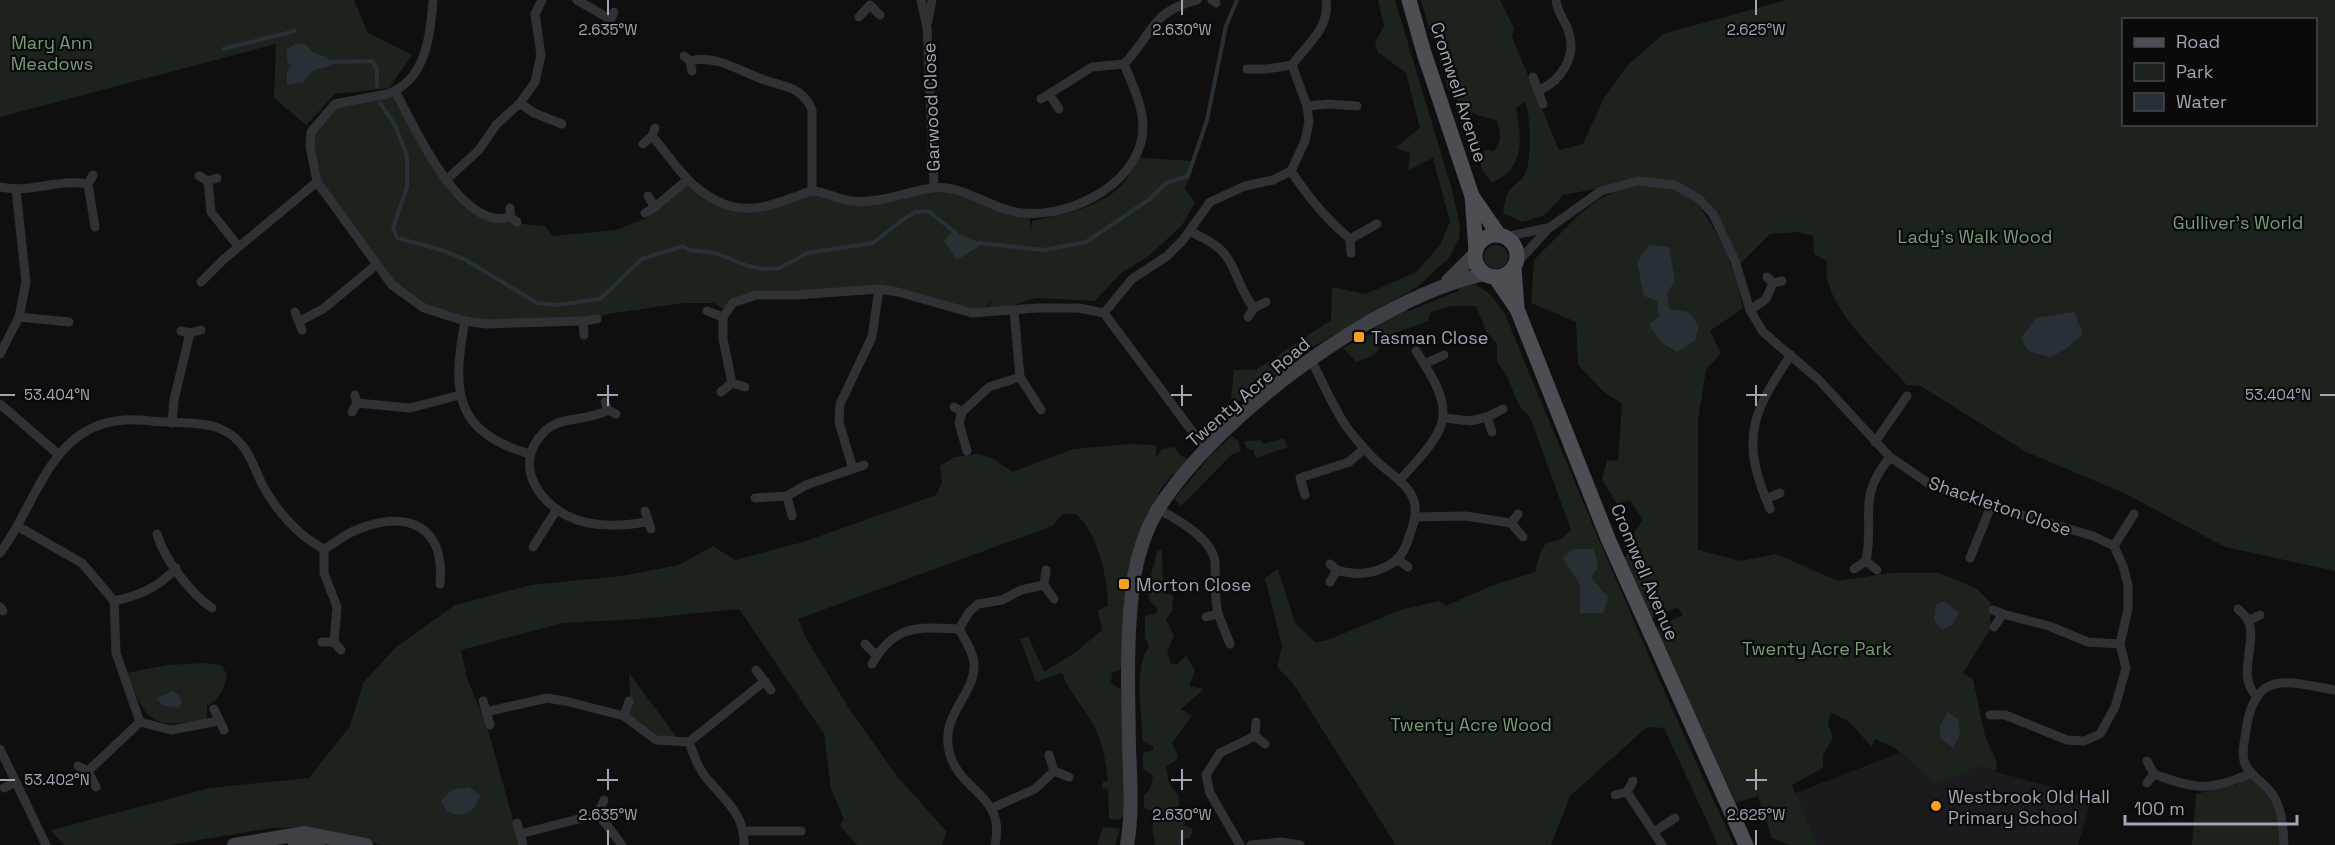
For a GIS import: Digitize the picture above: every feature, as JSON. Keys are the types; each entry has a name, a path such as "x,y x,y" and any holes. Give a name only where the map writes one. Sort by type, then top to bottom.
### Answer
{"main road":[{"name":"Cromwell Avenue","path":"1409,0 1433,83 1472,196 1476,252"},
{"name":"Cromwell Avenue","path":"1472,196 1502,236"},
{"path":"1502,236 1515,246 1515,265 1506,275 1490,275 1478,266 1476,252 1483,240 1502,236"},
{"name":"Cromwell Avenue","path":"1515,265 1517,309"},
{"name":"Cromwell Avenue","path":"1490,275 1517,309 1609,541 1746,845"}],"street":[{"path":"433,0 425,57 409,79 395,91 335,104 317,121 311,132 310,146 317,182 376,266 408,298 424,308 465,321 486,324 597,319"},
{"path":"446,180 479,150 501,119 520,103 539,72 541,55 535,14 542,0"},
{"path":"577,0 612,16 606,30"},
{"name":"Garwood Close","path":"921,0 927,27 934,187"},
{"name":"Garwood Close","path":"927,27 932,0"},
{"path":"1059,109 1045,97 1092,67 1124,64 1165,12 1182,3 1197,0"},
{"path":"1247,69 1275,69 1292,65 1322,29 1327,12 1326,0"},
{"path":"1538,91 1557,80 1569,58 1569,33 1558,10 1556,0"},
{"path":"859,17 867,2 880,15"},
{"path":"643,144 653,132 686,181 708,196 742,208 766,208 812,191 812,110 808,100 784,86 705,58 687,58 692,71"},
{"name":"Garwood Close","path":"812,191 850,201 868,201 934,187 962,193 996,207 1032,214 1068,206 1107,189 1119,179 1134,159 1143,127 1139,101 1124,64"},
{"path":"1104,313 1125,285 1167,256 1190,231 1204,208 1217,197 1245,186 1273,180 1291,171 1308,130 1307,106 1292,65"},
{"path":"1533,77 1543,104"},
{"path":"395,91 437,168 446,180 482,212 497,219 512,216"},
{"path":"520,103 534,113 562,124"},
{"path":"1307,106 1357,106"},
{"path":"1291,171 1310,200 1331,223 1350,239 1351,253"},
{"path":"199,176 212,180 211,212 238,246"},
{"path":"0,186 16,190 90,180 95,227"},
{"path":"645,213 686,181"},
{"name":"Shackleton Close","path":"1515,265 1549,228 1589,198 1614,185 1638,181 1675,185 1699,199 1713,214 1735,261 1750,310 1763,332 1839,399 1890,457 1932,485 1991,506 2093,536 2114,546"},
{"path":"201,282 204,276 238,246 317,182"},
{"path":"0,354 19,316 24,293 26,269 16,190"},
{"path":"648,196 654,207"},
{"path":"1350,239 1378,224"},
{"name":"Shackleton Close","path":"1502,236 1549,228"},
{"path":"1190,231 1213,244 1226,256 1241,290 1254,308"},
{"name":"Twenty Acre Road","path":"1444,285 1476,252"},
{"path":"299,321 323,309 376,266"},
{"name":"Twenty Acre Road","path":"1129,841 1130,606 1140,554 1158,509 1206,450 1311,360 1354,331 1444,285 1490,275"},
{"path":"1750,310 1766,299 1774,281"},
{"path":"732,383 723,339 723,317 733,303 756,295 796,295 879,289 898,292 972,313 1079,309 1104,313 1206,450"},
{"path":"853,469 839,422 840,404 872,337 879,289"},
{"path":"1248,317 1254,308 1266,302"},
{"path":"707,311 723,317"},
{"path":"1014,311 1020,377 1041,410"},
{"path":"19,316 70,322"},
{"path":"465,321 458,363 460,395 471,419 488,436 530,454"},
{"path":"583,321 584,335"},
{"path":"172,423 186,332 201,330"},
{"path":"1400,480 1438,436 1445,418 1433,374 1416,351"},
{"path":"1424,364 1444,355"},
{"path":"1770,509 1756,475 1752,446 1757,414 1765,393 1791,355"},
{"path":"1311,360 1347,428 1364,449 1411,491 1416,517 1404,549 1397,560 1367,573 1347,573 1334,567 1330,582"},
{"path":"967,452 958,410 989,387 1020,377"},
{"path":"732,383 745,387"},
{"path":"721,392 732,383"},
{"path":"355,403 410,408 460,395"},
{"path":"1875,442 1907,396"},
{"path":"0,404 58,454"},
{"path":"610,408 596,417 559,422 551,426 544,432 530,454 530,474 536,490 557,509 577,520 607,525 648,526 645,511"},
{"path":"1445,418 1470,421 1488,417 1503,409"},
{"path":"1488,417 1491,432"},
{"path":"0,553 17,526 39,482 58,454 78,436 102,424 123,420 211,424 235,437 246,450 271,499 302,535 324,549"},
{"path":"1305,495 1300,478 1349,462 1364,449"},
{"path":"1866,561 1870,533 1868,505 1871,486 1890,457"},
{"path":"753,498 787,496 806,484 864,465"},
{"path":"1766,499 1780,493"},
{"path":"787,496 792,516"},
{"path":"1970,558 1991,506"},
{"path":"533,547 557,509"},
{"path":"1158,509 1211,549 1215,562 1214,586 1218,614 1230,644"},
{"path":"1512,523 1518,514"},
{"path":"1990,715 2005,715 2067,740 2084,741 2100,734 2115,707 2125,676 2125,661 2120,644 2128,609 2128,585 2114,546 2134,514"},
{"path":"1416,517 1465,516 1512,523 1522,537"},
{"path":"324,549 349,533 369,526 391,522 413,525 431,536 436,543 441,562 439,586"},
{"path":"17,526 82,563 114,601 116,653 140,722"},
{"path":"157,534 163,549 176,568 198,597 212,609"},
{"path":"322,642 337,646 337,607 324,573 324,549"},
{"path":"1397,560 1408,567"},
{"path":"1854,568 1866,561"},
{"path":"1866,561 1877,570"},
{"path":"114,601 142,594 163,581 176,568"},
{"path":"1046,570 1044,585 1054,599"},
{"path":"959,629 969,612 978,604 1002,600 1021,590 1044,585"},
{"path":"2238,609 2248,621 2248,679 2252,691 2256,694"},
{"path":"1993,610 2049,626 2088,642 2120,644"},
{"path":"1206,617 1218,614"},
{"path":"1994,627 2003,614"},
{"path":"2248,621 2260,615"},
{"path":"865,644 874,660 897,636 912,628 959,629"},
{"path":"959,629 973,657 974,671 950,720 948,746 956,769 981,793 992,808 997,830 995,845"},
{"path":"756,670 771,690"},
{"path":"486,712 547,698 624,716 656,740 689,742 765,681"},
{"path":"2284,845 2278,806 2270,791 2245,764 2243,753 2250,707 2256,694 2272,685 2282,683 2335,690"},
{"path":"483,701 490,725"},
{"path":"624,716 629,701"},
{"path":"214,709 224,730"},
{"path":"140,722 171,730 218,721"},
{"path":"87,771 140,722"},
{"path":"1255,735 1256,722"},
{"path":"1255,735 1265,744"},
{"path":"1240,845 1213,801 1207,787 1206,775 1220,753 1255,735"},
{"path":"689,742 701,771 732,804 743,831 744,845"},
{"path":"0,749 46,845"},
{"path":"1049,755 1054,771"},
{"path":"2147,761 2154,774 2186,786 2205,788 2251,773"},
{"path":"78,766 87,771 96,787"},
{"path":"992,808 1035,789 1054,771"},
{"path":"1054,771 1069,777"},
{"path":"2147,783 2154,774"},
{"path":"1628,792 1633,781"},
{"path":"4,788 16,782"},
{"path":"1615,795 1628,792"},
{"path":"1628,792 1662,845"},
{"path":"598,814 604,800"},
{"path":"520,834 598,814"},
{"path":"598,814 622,845"},
{"path":"1655,831 1675,818"},
{"path":"517,823 523,845"},
{"path":"743,831 801,831"},
{"path":"234,845 305,833 366,845"},
{"path":"268,838 318,845"},
{"path":"1251,845 1281,842 1300,845"}],"shaded area":[{"name":"Westbrook Old Hall Primary School","path":"1899,753 1935,783 1978,767 2092,798 2078,845 1792,845 1788,796"}],"green space":[{"name":"Mary Ann Meadows","path":"0,0 354,0 368,33 412,55 389,88 335,94 306,125 274,98 276,44 0,117"},
{"path":"1378,0 1395,0 1452,190 1460,226 1459,239 1449,258 1417,287 1309,349 1256,392 1249,393 1239,401 1231,399 1234,370 1256,370 1331,320 1332,287 1366,294 1416,272 1440,245 1450,222 1433,158 1408,170 1410,153 1395,148 1420,128 1406,73 1378,52 1375,42 1384,26"},
{"path":"1421,0 1500,0 1514,28 1512,37 1559,150 1583,144 1604,98 1629,64 1663,34 1786,0 2335,0 2335,571 2225,547 2124,493 2026,452 1921,386 1907,385 1868,344 1842,311 1832,294 1827,277 1827,261 1814,254 1813,236 1798,232 1770,234 1737,267 1713,214 1694,199 1725,250 1743,308 1710,331 1721,353 1706,370 1698,420 1698,550 1741,561 1776,554 1838,581 1891,573 1940,573 1977,589 1991,603 1990,629 1963,673 1973,679 1985,736 1997,762 1996,771 1978,767 1935,784 1895,748 1875,739 1872,747 1848,721 1831,713 1828,723 1833,738 1823,755 1823,768 1792,785 1817,845 1789,845 1772,838 1758,796 1736,803 1655,627 1683,615 1678,607 1651,618 1625,559 1631,537 1643,520 1630,500 1617,504 1602,480 1607,460 1618,461 1622,404 1603,391 1578,365 1576,322 1531,303 1534,260 1579,215 1599,199 1638,181 1563,195 1545,215 1522,222 1503,213 1508,192 1525,174 1529,159 1529,117 1525,102 1516,108 1520,142 1516,161 1503,177 1492,183 1483,171 1479,159 1485,150 1494,151 1498,143 1500,132 1496,120 1477,115 1459,103 1447,87 1439,45 1431,35"},
{"path":"395,91 446,173 470,202 482,212 497,219 545,226 553,236 616,230 649,217 647,210 686,181 742,209 812,191 868,201 934,187 1030,215 1030,235 1032,221 1092,205 1113,193 1125,182 1140,158 1195,161 1185,189 1195,203 1182,225 1150,255 1120,274 1095,301 1036,298 987,313 992,298 983,313 880,289 762,291 722,309 714,303 683,303 608,314 588,322 486,324 424,308 376,265 317,182 310,146 317,121 335,104"},
{"path":"1496,245 1505,248 1508,257 1505,266 1496,269 1487,266 1484,257 1487,248"},
{"name":"Twenty Acre Wood","path":"1475,284 1491,295 1505,314 1616,581 1734,845 1718,845 1664,728 1647,727 1570,796 1551,845 1396,845 1292,682 1277,667 1282,646 1265,578 1278,569 1295,623 1315,642 1328,640 1400,610 1439,601 1446,606 1491,586 1535,572 1540,553 1546,543 1561,539 1571,530 1530,417 1516,399 1507,376 1497,362 1497,343 1487,333 1476,306 1452,306 1431,312 1428,321 1378,339 1379,349 1374,355 1356,362 1343,348 1373,332 1375,325 1402,310 1409,311 1458,291 1461,286"},
{"path":"1232,436 1238,441 1241,452 1232,454 1181,506 1174,499 1212,454"},
{"path":"1283,438 1288,447 1256,458 1253,450 1246,448 1244,441 1261,440 1263,444"},
{"path":"1128,444 1156,445 1156,457 1162,449 1175,447 1179,454 1189,460 1179,475 1173,474 1160,490 1131,561 1122,669 1112,673 1111,683 1121,690 1122,751 1128,777 1123,804 1126,808 1125,815 1118,820 1109,819 1108,789 1102,788 1103,782 1108,780 1096,730 1062,673 1036,682 1020,639 1028,636 1044,672 1076,652 1102,630 1098,610 1108,606 1104,569 1096,544 1091,533 1076,514 1063,514 1052,526 798,619 806,638 850,710 896,775 947,832 942,845 857,845 840,826 844,819 831,789 824,734 739,609 639,619 563,623 461,650 467,678 488,730 520,845 382,845 310,827 271,828 169,845 64,845 51,830 210,788 309,778 350,726 363,683 396,647 455,605 531,585 621,576 679,565 713,546 735,560 803,542 936,495 942,482 940,466 954,457 979,454 994,459 1012,472 1074,449"},
{"path":"1162,550 1163,582 1166,594 1173,595 1172,611 1166,619 1174,636 1167,651 1171,663 1176,665 1186,656 1195,670 1189,686 1204,689 1181,709 1192,716 1172,743 1178,755 1176,760 1166,767 1169,783 1179,797 1178,811 1185,813 1186,822 1183,825 1193,829 1190,838 1182,840 1185,845 1155,845 1152,829 1155,812 1144,808 1144,795 1150,789 1153,776 1143,769 1143,753 1153,750 1153,746 1143,742 1140,679 1144,655 1149,647 1145,637 1145,616 1157,613 1157,608 1151,603 1149,597 1149,582 1157,551"},
{"path":"205,663 221,665 227,674 223,690 216,700 207,706 207,718 200,722 171,723 160,722 152,718 140,703 127,673 166,665"},
{"path":"629,673 681,743 657,742 624,716 630,696"},
{"path":"2251,773 2270,791 2284,845 2192,845 2196,794 2238,784 2238,779"},
{"path":"1103,828 1120,829 1115,845 1097,845"}],"water":[{"path":"295,44 305,44 314,53 327,57 332,65 312,71 304,82 287,85 287,71 292,66 287,61 287,49"},
{"path":"953,231 982,244 957,260 944,241"},
{"path":"1649,245 1669,247 1675,281 1667,293 1669,309 1688,312 1699,325 1695,340 1677,352 1661,342 1649,325 1659,316 1657,301 1644,296 1637,262"},
{"path":"2074,312 2083,334 2067,348 2050,357 2028,351 2021,338 2036,318"},
{"path":"1573,549 1594,549 1598,567 1591,578 1608,597 1603,613 1580,613 1580,585 1563,558"},
{"path":"1945,601 1959,613 1953,624 1942,630 1934,620 1936,605"},
{"path":"173,691 180,696 182,703 179,708 162,705 157,698"},
{"path":"1948,712 1958,719 1960,735 1953,748 1940,738 1940,726"},
{"path":"469,787 480,795 472,810 463,814 446,811 441,801 452,790"}],"waterway":[{"path":"979,243 1043,250 1086,242 1150,199 1166,183 1188,176 1207,120 1226,26 1237,0"},
{"path":"223,49 295,31"},
{"path":"330,62 372,61 377,69 377,86"},
{"path":"380,103 395,125 407,156 407,187 393,228 397,238 442,250 466,260 537,303 557,305 600,299 642,259 683,246 690,250 715,253 748,266 764,269 780,268 807,253 873,243 915,212 928,211 956,233"}],"place":[{"name":"Tasman Close","path":"1359,337"},
{"name":"Morton Close","path":"1124,584"},
{"name":"Westbrook Old Hall Primary School","path":"1936,806"}],"park label":[{"name":"Gulliver's World","path":"2238,222"},
{"name":"Lady's Walk Wood","path":"1975,236"},
{"name":"Twenty Acre Park","path":"1817,648"}]}
